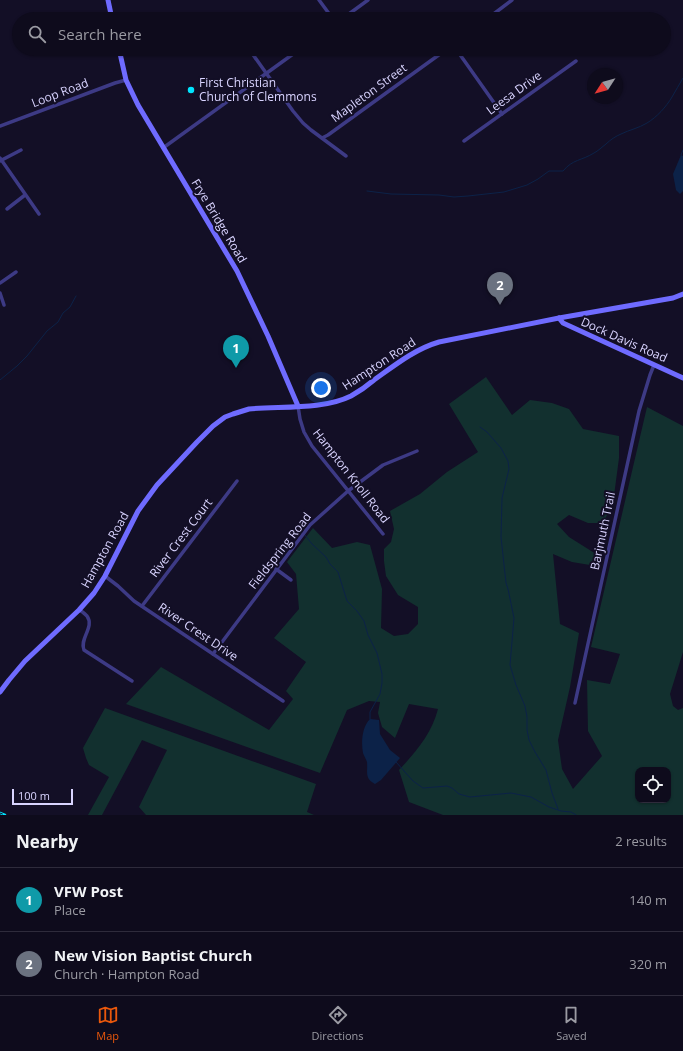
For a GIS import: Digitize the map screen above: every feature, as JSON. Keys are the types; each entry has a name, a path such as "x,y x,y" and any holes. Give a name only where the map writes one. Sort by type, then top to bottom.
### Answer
{"main road":[{"path":"108,0 111,12"},
{"name":"Frye Bridge Road","path":"121,56 126,80 138,106 237,271 268,336 298,406"},
{"name":"Hampton Road","path":"0,692 11,676 79,610 94,593 105,576 138,511 150,492 175,464 213,426 226,417 240,411 261,408 298,406 338,401 360,391 408,356 431,344 459,337 673,298 683,294"},
{"name":"Dock Davis Road","path":"559,318 562,323 683,378"}],"street":[{"path":"319,0 328,12"},
{"path":"352,12 368,0"},
{"path":"496,12 512,0"},
{"path":"254,56 293,111 311,130 346,156"},
{"path":"163,148 291,56"},
{"name":"Mapleton Street","path":"322,138 436,56"},
{"path":"461,56 502,114"},
{"name":"Leesa Drive","path":"464,141 576,61"},
{"name":"Loop Road","path":"0,126 115,82 126,80"},
{"path":"21,150 0,160 39,214"},
{"path":"7,209 25,195"},
{"path":"0,283 16,272"},
{"path":"0,293 4,305"},
{"name":"Barjmuth Trail","path":"576,703 639,411 654,364"},
{"name":"Hampton Knoll Road","path":"298,406 304,432 312,446 383,534"},
{"name":"Fieldspring Road","path":"213,654 310,526 348,491 383,465 417,451"},
{"name":"River Crest Court","path":"142,606 237,482"},
{"path":"276,569 291,580"},
{"name":"River Crest Drive","path":"105,576 134,601 284,701"},
{"path":"79,610 87,616 89,622 88,630 82,644 84,650 132,681"}],"green space":[{"path":"486,377 512,415 530,400 552,403 569,409 583,429 619,436 619,458 613,503 603,523 588,523 569,515 557,524 569,537 596,554 590,565 572,562 553,554 560,624 579,633 570,687 558,740 562,769 573,789 602,756 588,731 587,680 610,684 620,654 591,647 647,407 683,426 683,652 670,694 673,706 678,710 683,708 683,815 443,815 409,802 399,770 423,742 432,726 438,709 409,704 395,738 382,727 378,713 380,702 369,701 347,710 320,773 126,704 161,667 269,730 293,699 286,691 306,662 274,638 299,609 296,574 287,562 313,528 332,548 357,542 370,545 382,589 381,628 394,636 408,634 418,624 418,607 398,595 386,576 384,549 391,542 394,529 390,511 420,494 447,472 478,452 449,404"},
{"path":"105,708 316,784 307,812 314,815 146,815 139,807 167,750 142,740 102,815 88,815 109,777 89,765 83,748"}],"water":[{"path":"681,155 683,156 683,191 680,194 676,190 673,174"},
{"path":"370,719 379,720 380,734 390,750 400,758 381,780 375,784 368,777 367,762 362,749 365,726"}],"waterway":[{"path":"367,191 391,194 439,195 454,197 504,192 527,185 549,171 563,171 570,164 596,152 615,137 651,121 667,104 683,78"},
{"path":"681,155 683,150"},
{"path":"0,380 17,366 47,331 58,322 63,313 70,307 76,296"},
{"path":"480,427 487,432 501,448 508,461 509,469 502,498 501,537 506,583 514,618 510,665 516,685 525,706 529,740 546,770 558,809"},
{"path":"304,534 338,572 347,601 364,621 368,635 377,653 382,674 382,683 380,694 370,712 370,719"},
{"path":"396,762 413,781 423,788 447,786 459,794 470,797 511,793 531,797 549,807 561,811 571,812 576,815"}],"railway":[{"path":"0,813 5,815"}],"place":[{"name":"First Christian Church of Clemmons","path":"191,90"},
{"name":"New Vision Baptist Church","path":"500,305"},
{"name":"VFW Post","path":"236,368"}]}
